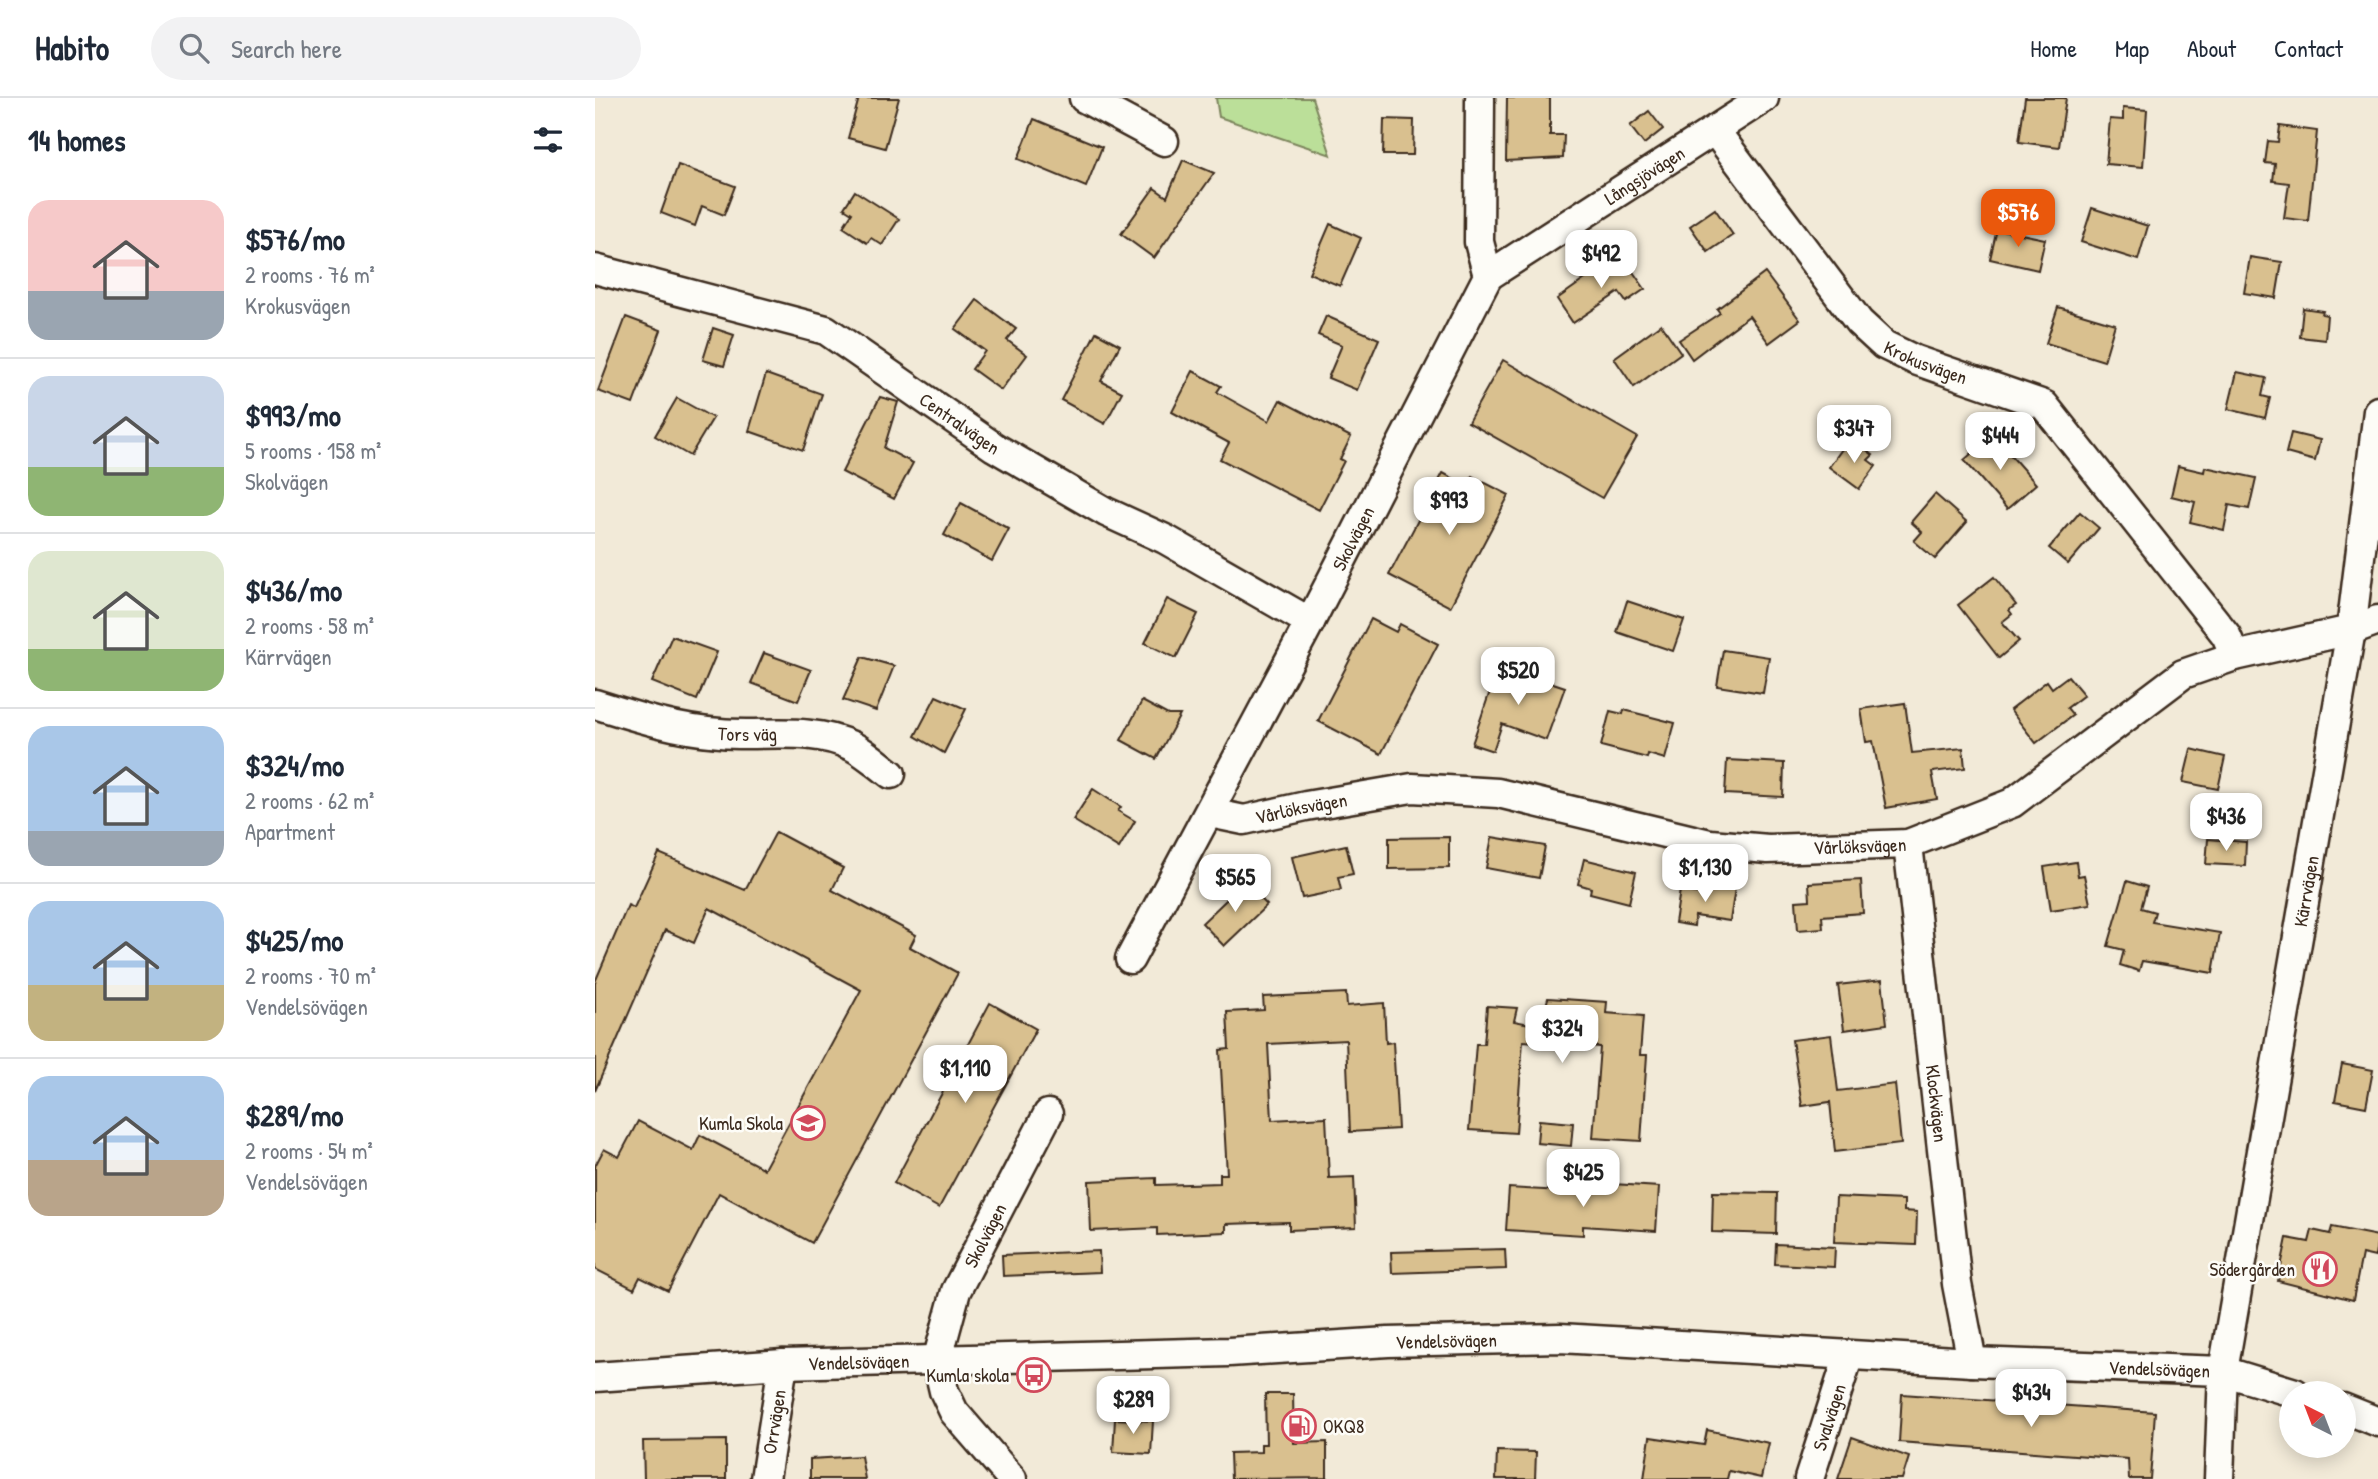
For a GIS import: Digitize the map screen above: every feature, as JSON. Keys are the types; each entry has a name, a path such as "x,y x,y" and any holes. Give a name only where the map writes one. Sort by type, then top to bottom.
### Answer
{"street":[{"path":"1084,98 1164,141"},
{"path":"1480,98 1479,242 1487,276"},
{"name":"Långsjövägen","path":"1487,276 1716,132 1764,98"},
{"name":"Krokusvägen","path":"1716,132 1859,322 1884,345 1915,360 2044,405 2226,635 2235,656"},
{"name":"Centralvägen","path":"595,269 826,330 994,447 1106,512 1165,538 1310,622"},
{"name":"Skolvägen","path":"1130,959 1310,622 1487,276"},
{"name":"Kärrvägen","path":"2219,1479 2223,1371 2351,630 2378,411"},
{"name":"Vårlöksvägen","path":"1210,813 1244,820 1306,806 1424,789 1498,793 1710,844 1768,849 1908,844 2012,803 2183,674 2235,656 2351,630 2378,620"},
{"name":"Tors väg","path":"595,704 671,726 721,733 781,732 819,736 852,747 891,774"},
{"name":"Klockvägen","path":"1908,844 1957,1284 1972,1362"},
{"name":"Skolvägen","path":"937,1360 956,1291 1048,1114"},
{"name":"Vendelsövägen","path":"595,1377 783,1364 1560,1338 1972,1362 2223,1371 2279,1388"},
{"name":"Svalvägen","path":"1809,1479 1849,1355"},
{"path":"937,1360 944,1391 954,1412 1012,1479"},
{"name":"Orrvägen","path":"765,1479 783,1364"},
{"path":"2356,1413 2378,1422"}],"green space":[{"path":"1216,98 1312,98 1331,155 1219,117"}],"building":[{"path":"859,98 899,98 885,148 848,138"},
{"path":"1507,98 1550,98 1550,135 1564,135 1563,158 1506,161"},
{"path":"2025,98 2066,98 2059,147 2019,142"},
{"path":"2123,108 2147,110 2143,167 2106,164 2110,119 2123,120"},
{"path":"1649,111 1663,129 1644,144 1630,126"},
{"path":"1034,119 1102,147 1086,187 1018,159"},
{"path":"1384,119 1414,120 1413,155 1383,155"},
{"path":"2280,126 2317,131 2308,221 2284,218 2289,183 2273,181 2275,164 2265,163 2268,141 2278,142"},
{"path":"1183,160 1214,173 1154,258 1121,234 1154,188 1167,197"},
{"path":"678,165 735,186 724,215 702,206 695,226 661,213"},
{"path":"855,191 899,219 882,245 871,238 867,243 843,227 852,213 844,208"},
{"path":"2092,208 2148,226 2138,260 2081,242"},
{"path":"1715,209 1733,235 1708,252 1690,226"},
{"path":"1330,224 1361,238 1340,286 1309,273"},
{"path":"1997,229 2045,239 2038,270 1990,259"},
{"path":"2250,257 2282,262 2276,298 2244,293"},
{"path":"1624,259 1645,289 1626,302 1619,292 1573,323 1557,299 1602,267 1605,272"},
{"path":"1765,273 1800,320 1769,343 1749,316 1692,359 1679,340 1720,313 1717,309"},
{"path":"977,300 1016,329 1007,340 1027,355 1001,390 972,369 985,351 955,329"},
{"path":"2058,307 2115,324 2104,361 2046,343"},
{"path":"2303,308 2323,311 2322,314 2327,315 2325,340 2300,337"},
{"path":"1326,316 1379,339 1357,390 1328,378 1342,345 1318,335"},
{"path":"626,317 661,330 633,404 598,391"},
{"path":"1661,324 1681,353 1634,387 1614,358"},
{"path":"713,328 734,335 724,366 703,360"},
{"path":"1096,332 1120,345 1101,381 1122,392 1105,424 1061,400"},
{"path":"1503,360 1637,437 1602,498 1468,422"},
{"path":"1193,371 1221,386 1217,392 1269,421 1280,400 1351,437 1340,459 1344,461 1319,510 1220,459 1229,443 1172,412"},
{"path":"2237,372 2266,378 2262,396 2270,398 2265,418 2228,409"},
{"path":"766,374 822,394 803,450 749,431"},
{"path":"880,397 898,402 884,448 913,463 894,499 842,472"},
{"path":"677,398 713,418 690,456 655,436"},
{"path":"2291,433 2320,440 2315,461 2286,453"},
{"path":"1993,435 2036,484 2007,509 1964,460"},
{"path":"1856,442 1873,455 1868,460 1876,466 1859,489 1829,467 1845,445 1851,450"},
{"path":"2178,466 2204,472 2205,467 2256,478 2249,509 2229,505 2224,530 2190,522 2195,502 2171,496"},
{"path":"1443,473 1467,486 1472,476 1509,495 1450,607 1389,575"},
{"path":"1935,494 1967,522 1935,559 1914,541 1922,532 1911,522"},
{"path":"961,503 1009,529 992,561 944,535"},
{"path":"2080,512 2099,528 2068,564 2049,548"},
{"path":"1994,577 2016,605 2009,610 2012,614 2002,622 2019,641 1999,658 1958,605"},
{"path":"1167,599 1198,614 1176,658 1145,643"},
{"path":"1627,601 1684,620 1673,651 1617,632"},
{"path":"1371,619 1396,632 1400,624 1438,644 1381,754 1318,721"},
{"path":"672,636 717,652 697,700 652,682"},
{"path":"1723,650 1769,657 1763,693 1717,686"},
{"path":"764,653 811,670 798,701 751,683"},
{"path":"862,657 894,666 876,711 843,700"},
{"path":"1499,665 1565,687 1546,740 1502,724 1493,751 1472,744"},
{"path":"2068,676 2084,695 2067,708 2073,715 2036,743 2010,710 2047,681 2052,688"},
{"path":"936,696 966,709 944,753 915,736"},
{"path":"1142,701 1168,715 1180,715 1156,759 1121,740"},
{"path":"1905,703 1912,753 1963,748 1965,768 1932,772 1937,799 1886,808 1873,741 1866,742 1861,709"},
{"path":"1624,710 1675,723 1665,759 1648,754 1647,758 1601,746 1610,711 1623,714"},
{"path":"2191,749 2225,757 2218,789 2183,782"},
{"path":"1727,760 1784,763 1783,797 1725,794"},
{"path":"1093,789 1121,807 1118,811 1135,821 1119,848 1073,820"},
{"path":"776,832 843,868 832,890 916,935 910,947 958,973 812,1243 719,1193 668,1291 640,1277 634,1289 595,1269 595,1166 604,1149 619,1157 638,1121 693,1150 700,1135 764,1169 861,990 709,908 694,943 665,930 595,1091 595,982 628,905 634,908 659,853 745,890"},
{"path":"1449,837 1449,868 1389,869 1389,838"},
{"path":"1492,837 1545,846 1539,878 1486,868"},
{"path":"2208,839 2246,842 2245,866 2206,864"},
{"path":"1346,845 1353,874 1338,877 1341,890 1302,898 1292,857"},
{"path":"1584,859 1636,872 1629,903 1590,893 1591,888 1578,884"},
{"path":"2076,862 2078,876 2084,875 2090,904 2051,910 2044,867"},
{"path":"1861,880 1863,913 1822,916 1823,928 1798,930 1796,901 1810,900 1809,883"},
{"path":"2127,881 2147,887 2141,908 2155,912 2152,922 2220,933 2213,973 2142,961 2139,971 2120,965 2124,950 2108,946"},
{"path":"1245,882 1267,905 1224,946 1202,923"},
{"path":"1697,883 1735,888 1730,921 1695,916 1694,926 1675,923 1680,890 1696,893"},
{"path":"1882,980 1887,1024 1844,1030 1838,985"},
{"path":"1346,993 1347,1006 1384,1003 1386,1043 1393,1042 1398,1129 1350,1132 1346,1040 1268,1044 1272,1120 1326,1117 1329,1178 1354,1177 1356,1227 1289,1230 1289,1222 1226,1224 1226,1232 1157,1235 1157,1228 1091,1231 1089,1181 1156,1178 1156,1185 1220,1183 1220,1174 1227,1174 1220,1050 1229,1049 1227,1012 1264,1010 1263,997"},
{"path":"1548,998 1607,1002 1606,1013 1643,1016 1640,1055 1647,1055 1641,1141 1593,1138 1600,1047 1523,1041 1516,1133 1469,1130 1476,1044 1484,1044 1487,1006 1517,1008 1514,1021 1541,1026"},
{"path":"990,1003 1036,1029 939,1208 894,1183"},
{"path":"1831,1035 1838,1091 1895,1084 1901,1144 1835,1152 1830,1102 1802,1106 1792,1040"},
{"path":"2342,1064 2373,1070 2366,1107 2335,1101"},
{"path":"1539,1120 1573,1123 1571,1146 1537,1143"},
{"path":"1582,1182 1659,1187 1656,1231 1583,1226 1583,1235 1506,1230 1509,1188 1581,1192"},
{"path":"1713,1192 1777,1193 1776,1234 1712,1232"},
{"path":"1836,1197 1904,1200 1904,1211 1917,1212 1916,1245 1834,1242"},
{"name":"Södergården","path":"2332,1227 2378,1236 2375,1257 2362,1254 2353,1300 2278,1281 2287,1238 2309,1242 2312,1230 2330,1234"},
{"path":"1776,1244 1835,1247 1834,1267 1775,1264"},
{"path":"1505,1249 1506,1269 1392,1273 1391,1252"},
{"path":"1099,1251 1100,1272 1003,1276 1002,1255"},
{"path":"1265,1394 1293,1394 1294,1443 1327,1442 1327,1478 1231,1479 1230,1453 1261,1452 1261,1444 1266,1444"},
{"path":"1902,1394 2155,1412 2150,1479 2129,1479 2128,1459 1899,1442"},
{"path":"1115,1419 1153,1421 1151,1454 1113,1452"},
{"path":"1707,1430 1769,1443 1761,1478 1729,1471 1727,1479 1644,1479 1650,1437 1704,1445"},
{"path":"1852,1437 1909,1457 1902,1479 1838,1479"},
{"path":"726,1440 726,1479 644,1479 643,1441"},
{"path":"1497,1451 1536,1452 1535,1479 1496,1479"},
{"path":"861,1456 865,1479 810,1479 810,1459"}],"place":[{"name":"Kumla Skola","path":"808,1123"},
{"name":"Södergården","path":"2320,1269"},
{"name":"Kumla skola","path":"1034,1375"},
{"name":"OKQ8","path":"1299,1426"}]}
